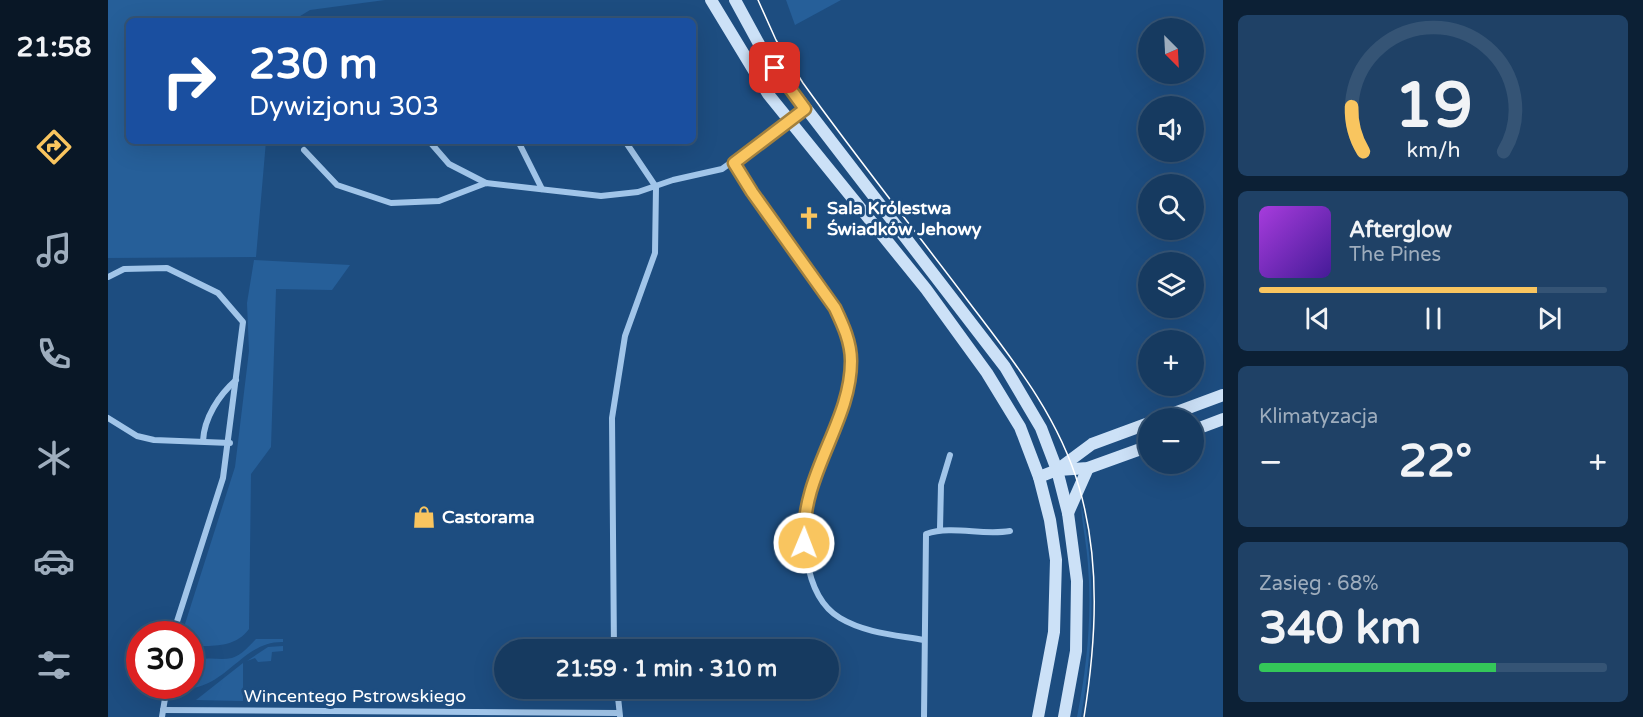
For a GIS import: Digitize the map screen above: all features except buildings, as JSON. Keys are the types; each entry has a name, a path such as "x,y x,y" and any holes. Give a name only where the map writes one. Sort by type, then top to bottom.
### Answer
{"main road":[{"path":"711,0 768,94 926,289 1012,411 1039,477 1050,520 1057,582 1053,642 1038,717"},
{"path":"735,0 765,55 1005,367 1041,428 1057,470 1068,513 1077,580 1076,651 1065,717"},
{"path":"1188,408 1223,395"},
{"path":"1204,426 1223,419"},
{"path":"1039,477 1057,470 1092,444 1138,427"},
{"path":"1057,470 1088,468 1138,450"},
{"path":"1068,513 1088,468"}],"street":[{"path":"432,144 449,164 486,183 601,196 656,187 673,180 722,170 805,109"},
{"path":"520,144 542,189"},
{"path":"614,639 612,418 626,336 655,253 656,187 627,144"},
{"path":"304,150 337,185 391,203 439,201 486,183"},
{"path":"734,163 752,192 835,308 849,344 849,380 809,489 805,507 804,543 818,592 837,616 850,623 868,630 924,640"},
{"path":"108,277 124,269 167,268 218,293 243,322 230,443 223,478 177,621"},
{"path":"203,441 203,427 225,391 237,380"},
{"path":"108,418 137,436 154,440 230,443"},
{"path":"940,529 941,484 950,456"},
{"path":"924,717 926,534 940,529 996,533 1010,531"},
{"name":"Wincentego Pstrowskiego","path":"163,713 620,715 618,699"}],"shaded area":[{"path":"108,0 385,0 310,10 297,18 126,18 126,144 266,144 256,257 108,258"},
{"path":"786,0 841,0 795,25"},
{"path":"254,260 350,265 332,290 276,289 271,447 251,474 249,629 230,643 204,646 204,621 186,621 235,467 249,351 247,303"},
{"path":"1081,505 1089,557 1092,611 1085,691 1081,717 1077,717 1084,679 1089,622 1089,584"},
{"path":"256,639 283,639 283,642 270,643 258,648 217,678 204,685 204,659 227,659 242,653"},
{"path":"283,646 283,651 272,652 271,661 258,662 255,658 247,661 268,647"},
{"path":"243,663 243,701 196,700 204,699 204,694"}],"tram line":[{"path":"758,0 776,40 803,83 1017,366 1059,436 1079,487 1091,544 1093,631 1084,717"}],"place":[{"name":"Sala Królestwa Świadków Jehowy","path":"809,218"},
{"name":"Castorama","path":"424,517"}],"route":[{"path":"775,68 805,109 734,163 752,192 835,308 844,327 851,360 849,380 843,401 809,489 805,507 804,543"}]}
